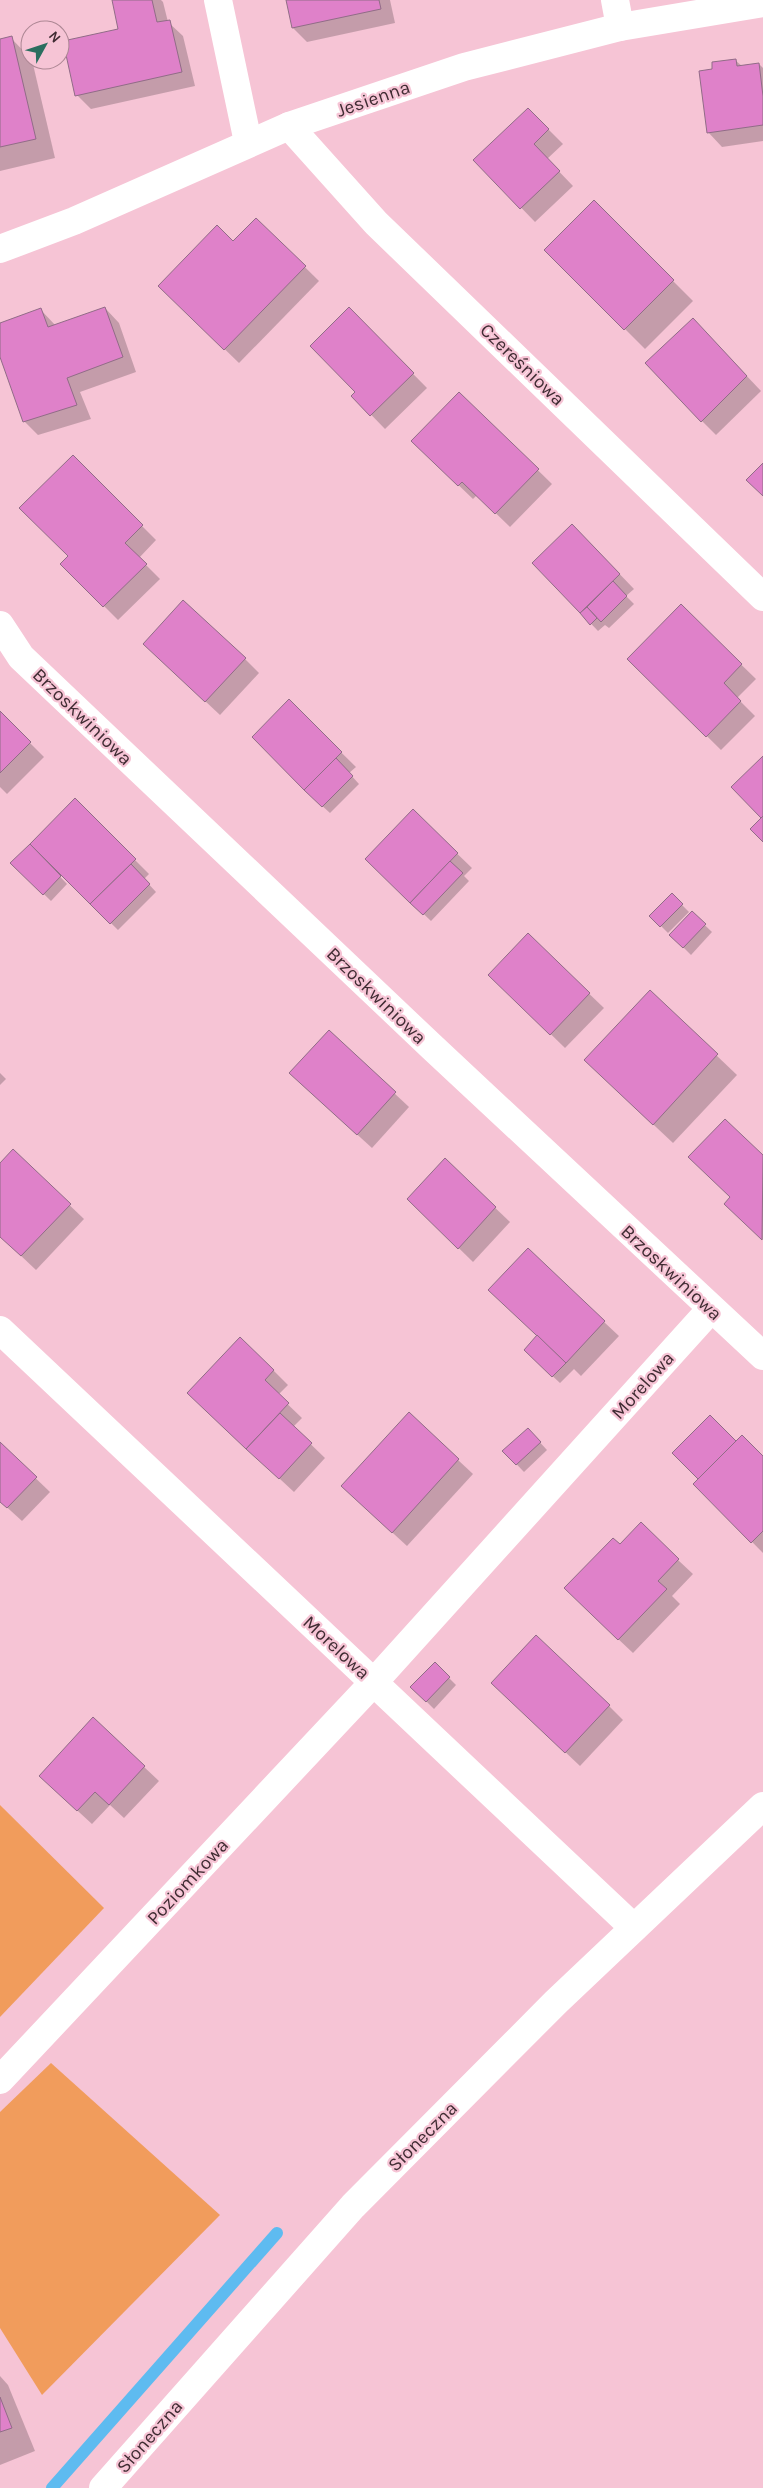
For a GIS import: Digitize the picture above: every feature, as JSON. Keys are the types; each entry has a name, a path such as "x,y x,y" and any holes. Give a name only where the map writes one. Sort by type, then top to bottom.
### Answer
{"street":[{"path":"218,0 248,142"},
{"path":"615,0 620,28"},
{"name":"Jesienna","path":"0,249 74,221 248,142 289,126 464,67 620,28 763,3"},
{"name":"Czereśniowa","path":"289,126 376,223 763,597"},
{"name":"Brzoskwiniowa","path":"0,625 21,657 438,1053 763,1356"},
{"name":"Morelowa","path":"0,1330 374,1682 711,1309"},
{"path":"374,1682 634,1928"},
{"name":"Poziomkowa","path":"0,2080 374,1682"},
{"name":"Słoneczna","path":"103,2488 353,2206 556,2002 763,1806"}],"shaded area":[{"path":"0,1805 104,1908 0,2017"},
{"path":"51,2063 220,2215 42,2395 0,2328 0,2112"}],"building":[{"path":"112,0 152,0 157,22 170,20 182,72 75,96 69,70 70,39 118,29"},
{"path":"286,0 379,0 381,9 292,28"},
{"path":"12,36 36,139 0,147 0,39"},
{"path":"736,59 737,66 759,63 763,96 763,125 707,133 699,71 712,69 712,62"},
{"path":"528,108 549,129 534,144 560,171 520,209 473,160"},
{"path":"594,200 674,280 624,330 544,250"},
{"path":"256,218 306,266 224,350 158,286 217,225 233,241"},
{"path":"105,307 123,357 67,378 77,405 23,422 0,357 0,323 41,308 48,327"},
{"path":"349,307 414,373 370,416 351,396 355,392 310,346"},
{"path":"693,318 747,376 701,422 645,363"},
{"path":"459,392 539,469 495,514 462,482 458,486 411,441"},
{"path":"73,455 143,525 125,543 147,564 103,607 60,564 68,556 19,508"},
{"path":"763,463 763,496 746,480"},
{"path":"572,524 620,574 580,613 532,563"},
{"path":"613,581 627,596 601,622 587,607"},
{"path":"183,600 246,658 205,702 143,644"},
{"path":"681,604 742,664 724,683 741,701 706,737 627,659"},
{"path":"587,607 597,618 590,625 580,613"},
{"path":"289,699 342,752 304,790 252,737"},
{"path":"0,711 31,742 0,773"},
{"path":"763,756 763,816 761,818 731,787"},
{"path":"336,758 353,776 322,807 304,790"},
{"path":"75,798 136,859 90,904 30,844"},
{"path":"413,809 458,853 410,903 365,859"},
{"path":"763,816 763,842 750,829"},
{"path":"30,844 61,876 43,895 10,863"},
{"path":"450,861 463,873 423,915 410,903"},
{"path":"131,864 150,884 110,924 90,904"},
{"path":"672,893 683,904 660,927 649,916"},
{"path":"692,911 706,924 683,948 669,935"},
{"path":"528,933 590,993 550,1035 488,975"},
{"path":"650,990 718,1054 653,1125 584,1060"},
{"path":"329,1030 396,1092 357,1135 289,1073"},
{"path":"725,1119 763,1155 762,1240 724,1204 730,1197 688,1157"},
{"path":"13,1149 71,1204 21,1256 0,1237 0,1163"},
{"path":"445,1158 496,1207 458,1249 407,1199"},
{"path":"528,1248 605,1321 566,1363 488,1290"},
{"path":"537,1335 566,1363 552,1377 524,1350"},
{"path":"240,1337 274,1370 265,1380 289,1403 246,1449 187,1393"},
{"path":"409,1412 459,1459 392,1533 341,1486"},
{"path":"280,1413 312,1443 279,1479 246,1449"},
{"path":"710,1415 736,1441 698,1479 672,1453"},
{"path":"528,1428 541,1442 516,1465 502,1451"},
{"path":"742,1435 763,1456 763,1531 751,1543 693,1484"},
{"path":"0,1442 37,1477 7,1508 0,1502"},
{"path":"641,1522 679,1559 658,1581 667,1589 618,1640 564,1588 613,1538 620,1544"},
{"path":"536,1635 610,1705 565,1753 491,1683"},
{"path":"435,1662 450,1677 426,1702 410,1687"},
{"path":"93,1717 145,1766 109,1805 95,1792 77,1811 39,1776"},
{"path":"0,2397 12,2428 0,2432"}],"waterway":[{"path":"52,2488 277,2233"}]}
